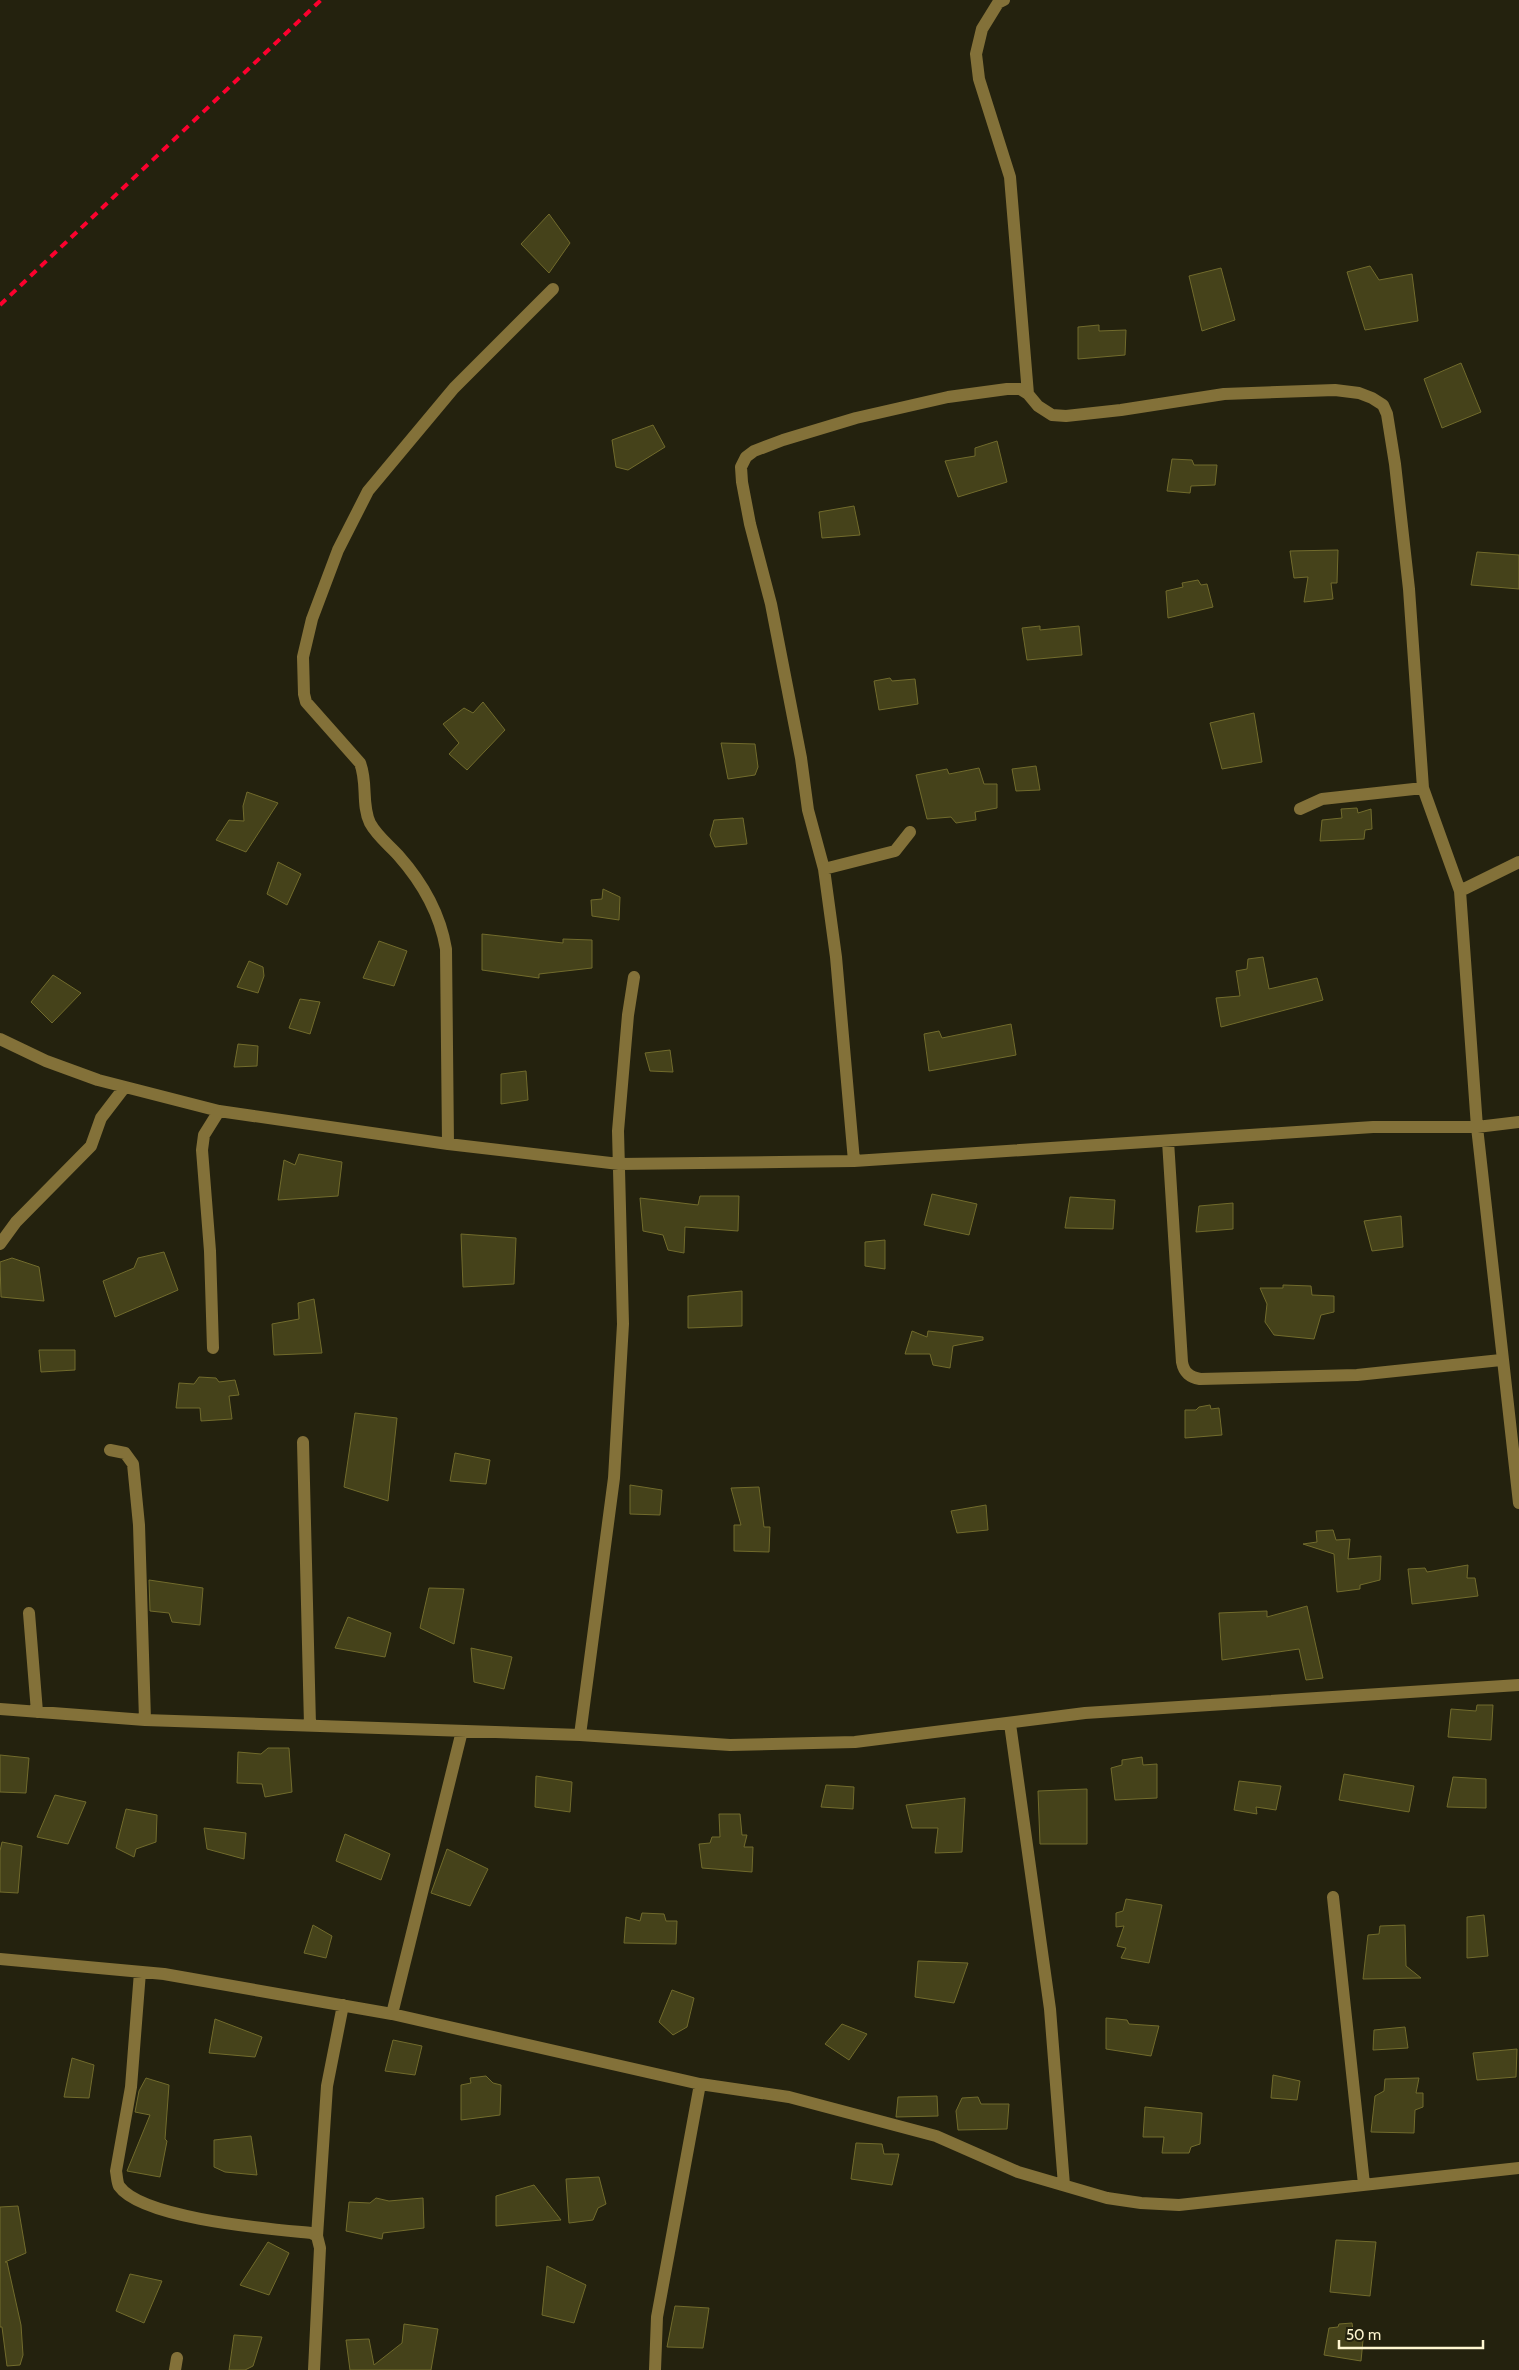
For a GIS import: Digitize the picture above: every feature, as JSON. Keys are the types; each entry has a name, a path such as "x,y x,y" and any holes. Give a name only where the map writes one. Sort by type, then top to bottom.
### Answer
{"street":[{"path":"1004,0 998,3 982,29 976,54 979,79 1010,177 1028,394"},
{"path":"448,1144 446,949 442,928 421,885 370,823 366,810 364,774 360,763 306,702 303,656 312,619 338,550 368,492 454,388 553,289"},
{"path":"854,1161 836,957 824,868 808,810 801,758 771,604 750,524 742,482 741,467 746,457 754,451 856,418 948,397 1007,389 1020,389 1028,394 1038,406 1052,415 1066,416 1122,410 1224,394 1296,391 1335,390 1359,393 1383,405 1387,414 1395,464 1408,579 1423,788 1460,891 1477,1127 1519,1503"},
{"path":"1300,809 1322,799 1423,788"},
{"path":"824,868 895,851 910,832"},
{"path":"1460,891 1519,862"},
{"path":"580,1735 614,1478 624,1324 618,1131 621,1083 634,977"},
{"path":"0,1039 46,1061 124,1088 219,1111 448,1144 619,1164 854,1161 1373,1127 1477,1127 1519,1122"},
{"path":"0,1244 16,1222 91,1146 101,1118 124,1088"},
{"path":"214,1348 210,1242 202,1150 204,1136 219,1111"},
{"path":"1168,1141 1182,1362 1183,1370 1189,1375 1200,1379 1357,1375 1502,1360"},
{"path":"303,1442 310,1725"},
{"path":"110,1450 125,1453 133,1464 139,1525 145,1720"},
{"path":"29,1613 37,1712"},
{"path":"0,1709 145,1720 580,1735 730,1745 835,1742 1010,1724 1085,1713 1519,1685"},
{"path":"1010,1724 1050,2009 1064,2185"},
{"path":"392,2014 462,1731"},
{"path":"1333,1897 1364,2184"},
{"path":"0,1959 164,1974 343,2005 392,2014 700,2084 789,2097 936,2136 1018,2172 1107,2198 1141,2203 1179,2205 1519,2168"},
{"path":"140,1972 131,2088 116,2171 118,2185 127,2194 142,2202 200,2220 311,2232 318,2236"},
{"path":"314,2370 320,2248 318,2236 327,2086 343,2005"},
{"path":"655,2370 657,2317 700,2084"}],"building":[{"path":"549,214 570,243 549,273 521,244"},
{"path":"1370,266 1379,280 1412,274 1418,321 1365,330 1347,272"},
{"path":"1221,268 1235,320 1202,331 1189,276"},
{"path":"1099,325 1099,331 1126,330 1125,355 1078,359 1078,327"},
{"path":"1461,363 1481,412 1442,428 1424,379"},
{"path":"653,425 665,447 628,470 616,467 612,440"},
{"path":"997,441 1007,482 958,497 945,461 975,456 975,448"},
{"path":"1172,459 1192,460 1194,465 1217,465 1215,485 1191,486 1190,493 1167,491"},
{"path":"854,506 860,535 822,538 819,512"},
{"path":"1338,550 1337,583 1331,583 1333,599 1304,602 1308,577 1294,578 1290,551"},
{"path":"1477,552 1519,555 1519,589 1471,585"},
{"path":"1198,580 1201,585 1207,584 1213,607 1168,618 1166,591 1183,587 1182,583"},
{"path":"1040,626 1040,630 1079,626 1082,655 1027,660 1022,628"},
{"path":"890,678 892,681 915,679 918,704 879,710 874,681"},
{"path":"483,702 505,730 467,770 449,754 459,743 443,724 464,708 473,713"},
{"path":"1254,713 1262,762 1222,769 1210,723"},
{"path":"721,743 755,744 758,767 755,775 728,779"},
{"path":"1036,766 1040,790 1016,791 1012,769"},
{"path":"979,768 984,784 997,784 997,808 975,812 976,820 956,823 951,817 927,819 916,775 947,769 949,774"},
{"path":"247,792 278,803 246,852 216,840 229,820 244,821 243,806"},
{"path":"1357,808 1358,813 1371,809 1372,829 1365,830 1364,839 1320,841 1322,820 1342,818 1341,809"},
{"path":"743,818 747,844 715,847 710,835 714,820"},
{"path":"278,862 301,874 287,905 267,894"},
{"path":"603,889 620,897 619,920 592,916 591,900 602,899"},
{"path":"482,934 563,943 563,939 592,940 592,968 539,974 539,978 482,970"},
{"path":"379,941 407,951 394,986 363,978"},
{"path":"1263,957 1269,989 1317,978 1323,1000 1221,1027 1216,998 1240,996 1236,971 1247,969 1248,959"},
{"path":"249,961 263,967 264,976 258,993 237,987"},
{"path":"53,975 81,993 52,1023 31,1002"},
{"path":"300,999 320,1002 310,1034 289,1028"},
{"path":"1011,1024 1016,1055 929,1071 924,1034 939,1031 942,1038"},
{"path":"238,1044 258,1046 257,1066 234,1067"},
{"path":"670,1050 673,1072 650,1071 645,1053"},
{"path":"526,1071 528,1100 501,1104 501,1074"},
{"path":"299,1154 342,1162 338,1196 278,1200 284,1160 295,1165"},
{"path":"932,1194 977,1204 969,1235 924,1225"},
{"path":"700,1196 739,1196 738,1231 685,1227 684,1253 668,1250 663,1235 643,1231 640,1198 698,1205"},
{"path":"1070,1197 1115,1200 1113,1229 1065,1228"},
{"path":"1233,1203 1233,1229 1196,1232 1199,1206"},
{"path":"1401,1216 1403,1247 1372,1251 1364,1221"},
{"path":"461,1234 516,1238 514,1284 463,1287"},
{"path":"885,1240 885,1269 865,1266 865,1242"},
{"path":"164,1252 178,1290 115,1317 103,1281 134,1268 138,1258"},
{"path":"12,1258 39,1267 44,1301 1,1297 0,1262"},
{"path":"1283,1285 1311,1286 1312,1295 1334,1296 1334,1312 1321,1315 1314,1339 1274,1335 1265,1322 1267,1304 1260,1288 1283,1288"},
{"path":"742,1291 742,1326 688,1328 688,1296"},
{"path":"314,1299 322,1353 274,1355 272,1324 299,1319 298,1303"},
{"path":"912,1331 927,1337 928,1331 983,1337 983,1340 953,1346 950,1368 933,1365 930,1354 905,1354"},
{"path":"39,1350 75,1350 75,1370 41,1372"},
{"path":"199,1377 216,1378 219,1382 235,1380 239,1395 229,1396 232,1419 201,1421 200,1408 176,1408 179,1383 194,1384"},
{"path":"1210,1405 1211,1409 1219,1408 1222,1435 1185,1438 1185,1410 1196,1410 1199,1407"},
{"path":"355,1413 397,1418 388,1501 344,1487"},
{"path":"455,1453 490,1460 486,1484 450,1481"},
{"path":"630,1485 662,1490 660,1515 630,1514"},
{"path":"759,1487 764,1527 770,1527 769,1552 734,1551 734,1525 741,1525 731,1488"},
{"path":"986,1505 988,1530 957,1533 951,1511"},
{"path":"1333,1530 1336,1540 1350,1539 1348,1559 1381,1556 1380,1580 1360,1585 1360,1589 1337,1592 1334,1554 1303,1544 1317,1542 1316,1531"},
{"path":"1468,1565 1467,1578 1475,1578 1478,1596 1412,1604 1408,1569 1425,1568 1427,1572"},
{"path":"149,1580 203,1588 200,1625 172,1622 169,1613 150,1611"},
{"path":"429,1588 464,1589 454,1644 420,1628"},
{"path":"1307,1606 1323,1678 1306,1680 1299,1649 1222,1660 1219,1613 1267,1611 1267,1617"},
{"path":"348,1617 391,1633 385,1657 335,1648"},
{"path":"471,1648 512,1657 504,1689 474,1682"},
{"path":"1477,1705 1493,1705 1491,1740 1448,1737 1451,1709 1476,1711"},
{"path":"268,1748 289,1748 292,1792 265,1797 262,1784 237,1783 238,1752 261,1754"},
{"path":"0,1755 29,1758 26,1793 0,1792"},
{"path":"1142,1757 1143,1765 1157,1764 1157,1798 1115,1800 1111,1768 1122,1765 1122,1760"},
{"path":"1344,1774 1414,1786 1409,1812 1339,1800"},
{"path":"536,1776 572,1782 570,1812 535,1807"},
{"path":"1453,1777 1486,1779 1486,1808 1447,1807"},
{"path":"1239,1781 1281,1786 1276,1810 1256,1807 1257,1814 1234,1810"},
{"path":"826,1785 854,1787 853,1809 821,1807"},
{"path":"1087,1789 1087,1844 1040,1844 1038,1791"},
{"path":"55,1795 86,1802 68,1844 37,1837"},
{"path":"965,1798 962,1852 935,1853 938,1828 912,1828 906,1805"},
{"path":"126,1809 157,1815 156,1842 136,1849 134,1857 116,1848"},
{"path":"719,1814 740,1814 742,1835 747,1835 744,1847 753,1847 752,1872 702,1868 699,1844 710,1843 712,1837 720,1837"},
{"path":"204,1828 246,1833 244,1859 207,1849"},
{"path":"345,1834 390,1854 381,1880 336,1861"},
{"path":"2,1842 22,1846 18,1893 0,1892 0,1851"},
{"path":"447,1849 488,1869 470,1906 431,1893"},
{"path":"1126,1899 1162,1905 1149,1963 1121,1958 1126,1948 1117,1946 1124,1926 1116,1927 1116,1913 1123,1911"},
{"path":"642,1913 664,1914 666,1921 677,1921 676,1944 624,1943 626,1917 640,1921"},
{"path":"1484,1915 1488,1956 1467,1958 1467,1917"},
{"path":"313,1925 332,1936 326,1958 304,1953"},
{"path":"1405,1925 1406,1966 1421,1978 1363,1979 1368,1935 1379,1934 1380,1926"},
{"path":"918,1961 968,1963 954,2003 915,1997"},
{"path":"672,1990 694,1998 687,2027 673,2035 659,2022"},
{"path":"1106,2018 1127,2020 1129,2024 1159,2026 1151,2056 1106,2049"},
{"path":"215,2019 262,2037 255,2057 209,2053"},
{"path":"842,2024 867,2034 849,2060 825,2044"},
{"path":"1405,2027 1408,2048 1373,2050 1374,2030"},
{"path":"393,2040 422,2046 415,2075 385,2071"},
{"path":"1517,2049 1516,2077 1477,2080 1473,2053"},
{"path":"72,2058 94,2065 89,2098 64,2097"},
{"path":"1273,2075 1300,2081 1297,2100 1271,2098"},
{"path":"486,2076 493,2083 501,2085 500,2115 461,2120 461,2085 471,2083 470,2078"},
{"path":"146,2078 169,2085 165,2139 167,2141 160,2177 127,2171 150,2115 135,2112 139,2091"},
{"path":"1419,2078 1416,2093 1423,2093 1423,2107 1415,2110 1414,2133 1371,2132 1375,2096 1384,2091 1385,2079"},
{"path":"937,2096 938,2116 896,2117 898,2097"},
{"path":"978,2097 981,2104 1009,2104 1007,2129 958,2130 956,2111 962,2098"},
{"path":"1145,2107 1202,2113 1200,2144 1191,2147 1189,2153 1162,2153 1164,2137 1143,2137"},
{"path":"251,2136 257,2175 225,2172 214,2167 214,2140"},
{"path":"856,2143 882,2144 884,2154 899,2154 892,2185 851,2179"},
{"path":"599,2177 606,2204 598,2208 593,2220 569,2223 566,2179"},
{"path":"534,2185 561,2220 496,2226 496,2196"},
{"path":"376,2198 389,2201 423,2198 424,2228 383,2233 382,2239 346,2231 349,2202 370,2203"},
{"path":"18,2206 26,2253 5,2262 7,2262 21,2325 23,2355 20,2365 7,2366 2,2327 0,2327 0,2207"},
{"path":"1336,2240 1376,2242 1370,2296 1330,2292"},
{"path":"268,2242 289,2253 269,2295 240,2285"},
{"path":"547,2266 586,2285 574,2323 542,2315"},
{"path":"130,2274 162,2281 144,2323 116,2311"},
{"path":"675,2306 709,2308 703,2348 667,2347"},
{"path":"1352,2323 1353,2330 1364,2330 1361,2361 1324,2355 1329,2328 1338,2327 1339,2324"},
{"path":"404,2324 438,2329 431,2370 350,2370 346,2340 369,2339 374,2365 402,2343"},
{"path":"234,2335 262,2337 253,2366 245,2370 229,2370"}],"railway":[{"path":"0,305 321,0"}]}
